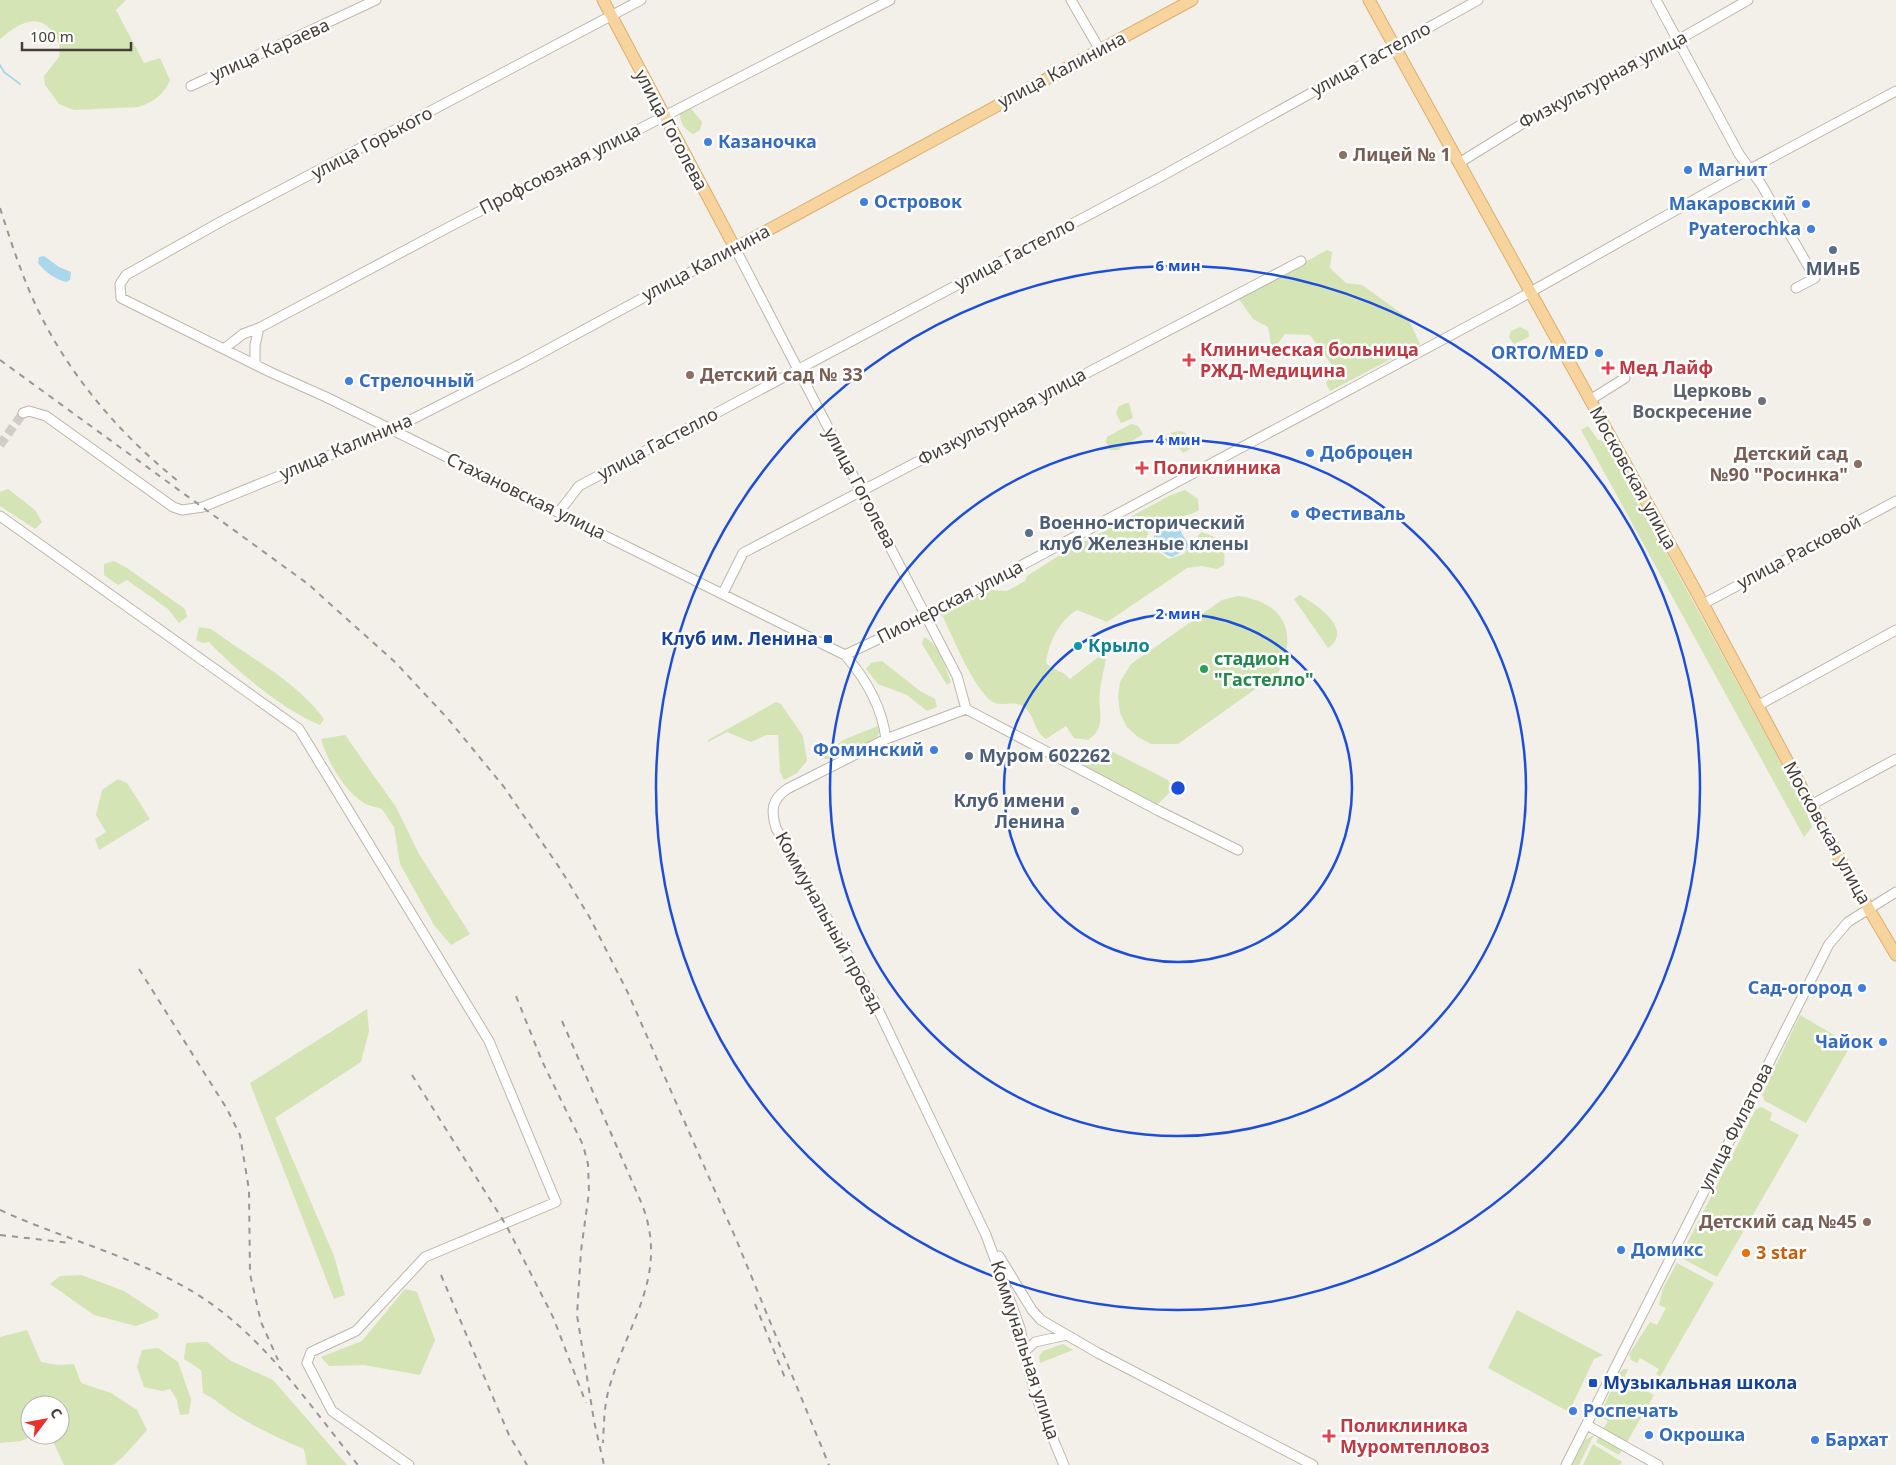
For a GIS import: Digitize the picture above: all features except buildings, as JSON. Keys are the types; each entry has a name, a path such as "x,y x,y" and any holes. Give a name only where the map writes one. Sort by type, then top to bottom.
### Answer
{"main road":[{"name":"улица Гоголева","path":"603,0 663,116 735,248"},
{"name":"улица Калинина","path":"735,248 1192,0"},
{"name":"Московская улица","path":"1370,0 1703,604 1867,908 1896,956"}],"street":[{"name":"улица Караева","path":"191,86 376,0"},
{"name":"улица Горького","path":"121,298 120,284 126,275 222,221 642,0"},
{"name":"Профсоюзная улица","path":"225,348 243,334 259,328 663,116 773,62 890,0"},
{"path":"1071,0 1100,50"},
{"name":"улица Гастелло","path":"559,512 579,486 1162,176 1478,0"},
{"path":"1656,0 1750,169 1761,184 1815,278 1796,288"},
{"name":"Физкультурная улица","path":"1459,163 1530,119 1678,40 1748,0"},
{"name":"Пионерская улица","path":"845,655 927,616 1531,293 1558,275 1896,91"},
{"name":"улица Гоголева","path":"735,248 927,616 957,676 966,709"},
{"name":"улица Калинина","path":"23,413 28,411 46,416 173,507 182,510 210,505 391,430 521,364 735,248"},
{"name":"Физкультурная улица","path":"723,593 743,553 1300,261"},
{"name":"Стахановская улица","path":"121,298 559,512 845,655 872,694 884,718 886,739"},
{"path":"255,364 255,345 259,328"},
{"path":"1590,400 1625,378"},
{"name":"улица Расковой","path":"1703,604 1896,501"},
{"path":"0,516 299,729 490,1041 556,1202 425,1257 356,1331 311,1352 307,1363 332,1411 409,1465"},
{"path":"1757,706 1896,630"},
{"path":"966,709 1159,811 1238,850"},
{"name":"Коммунальный проезд","path":"966,709 886,739 787,789 776,798 772,815 776,828 875,1003 986,1235"},
{"path":"1811,805 1896,759"},
{"name":"улица Филатова","path":"1566,1465 1829,944 1848,922 1867,908 1896,892"},
{"path":"986,1235 1032,1310 1041,1320 1185,1400 1312,1465"},
{"name":"Коммунальная улица","path":"986,1235 1009,1293 1041,1410 1064,1465"},
{"path":"1024,1352 1035,1342 1068,1335"},
{"path":"1587,1425 1658,1465"}],"green space":[{"path":"0,0 126,0 116,10 144,63 160,58 170,80 168,85 157,97 138,107 74,110 59,104 45,85 44,76 59,57 60,47 56,37 48,27 34,21 20,25 0,39"},
{"path":"690,107 702,122 700,130 693,134 683,125 680,116 680,112"},
{"path":"1327,250 1332,252 1330,268 1346,283 1362,285 1408,318 1420,344 1330,391 1326,383 1334,368 1310,335 1285,334 1275,347 1271,345 1268,327 1253,319 1239,299"},
{"path":"1520,327 1528,331 1529,337 1514,344 1509,337 1511,331"},
{"path":"1129,403 1133,418 1121,423 1116,413 1118,407"},
{"path":"1131,424 1138,426 1143,434 1118,450 1110,450 1106,442 1107,437"},
{"path":"1588,426 1598,440 1606,442 1803,803 1812,827 1804,837 1581,430"},
{"path":"1181,431 1190,437 1193,444 1193,447 1183,453 1175,444 1168,446 1163,439 1173,432"},
{"path":"8,489 35,510 42,522 35,529 0,506 0,492"},
{"path":"1185,490 1198,499 1199,510 1191,514 1159,522 1148,533 1145,543 1169,559 1184,554 1201,532 1214,537 1221,543 1224,552 1224,565 1217,569 1202,566 1187,568 1107,622 1077,610 1065,620 1049,648 1046,663 1070,679 1101,655 1106,659 1099,697 1100,724 1094,735 1088,740 1074,738 1066,726 1046,739 1039,732 1031,715 1022,706 1018,704 995,703 988,698 980,689 958,650 942,615 989,590 1007,591 1025,581 1027,576 1063,553 1171,495"},
{"path":"114,561 185,609 187,617 179,623 168,609 127,580 118,585 104,575 104,564"},
{"path":"1300,595 1323,611 1335,625 1337,633 1335,641 1328,648 1294,599"},
{"name":"стадион \"Гастелло\"","path":"1238,596 1254,599 1267,605 1276,612 1283,622 1287,633 1287,645 1278,673 1178,744 1151,744 1138,737 1127,727 1120,713 1118,697 1120,682 1131,664 1222,600"},
{"path":"199,627 211,629 286,681 313,705 324,719 320,725 306,719 261,689 232,665 209,642 202,643 196,640"},
{"path":"924,637 934,645 941,657 951,682 947,685 922,644"},
{"path":"882,661 920,691 935,699 937,707 927,711 907,695 878,684 866,669 871,663"},
{"path":"776,702 781,704 803,736 807,761 797,773 784,780 780,772 778,735 766,735 751,742 727,732 708,742 708,740"},
{"path":"878,726 879,732 876,740 838,759 824,759 825,754 843,740"},
{"path":"345,735 396,807 419,854 470,934 451,945 434,925 400,864 394,827 382,809 364,803 350,791 337,774 327,756 321,739"},
{"path":"1113,752 1168,780 1172,790 1157,805 1084,767 1086,763 1103,754"},
{"path":"118,779 127,783 150,819 99,850 95,839 106,832 96,815 102,790"},
{"path":"367,1009 369,1031 361,1062 275,1118 334,1256 345,1295 334,1299 250,1083"},
{"path":"1800,1015 1851,1045 1806,1123 1765,1101 1762,1095"},
{"path":"1762,1107 1772,1113 1770,1120 1799,1135 1717,1277 1680,1257 1756,1109"},
{"path":"1677,1263 1714,1283 1660,1377 1656,1374 1659,1369 1640,1358 1637,1363 1631,1360 1629,1354 1650,1322 1657,1325 1666,1308 1659,1305 1663,1288"},
{"path":"81,1275 124,1291 159,1314 158,1318 136,1326 94,1315 50,1284 60,1276"},
{"path":"405,1289 417,1292 435,1340 420,1375 364,1365 329,1366 321,1357 362,1341"},
{"path":"1517,1310 1603,1355 1594,1359 1569,1412 1488,1368"},
{"path":"27,1330 41,1362 58,1365 74,1364 81,1383 111,1393 137,1410 147,1430 123,1457 113,1465 64,1465 55,1445 70,1445 70,1395 20,1395 20,1441 0,1443 0,1337"},
{"path":"207,1342 231,1361 273,1380 347,1465 307,1465 304,1449 253,1425 203,1393 201,1370 184,1359 186,1343"},
{"path":"1063,1344 1073,1350 1040,1363 1039,1356 1043,1351"},
{"path":"158,1348 178,1362 191,1399 189,1414 180,1415 177,1400 170,1389 162,1391 144,1387 137,1367 142,1350"},
{"path":"1628,1369 1624,1379 1654,1395 1627,1442 1603,1429 1608,1421 1599,1416 1620,1372"},
{"path":"1594,1435 1579,1465 1572,1465 1585,1440"},
{"path":"1599,1436 1622,1449 1619,1455 1596,1442"},
{"path":"1593,1444 1622,1462 1620,1465 1583,1465"}],"water":[{"path":"44,256 59,267 71,272 70,280 62,281 44,269 38,263 39,257"},
{"path":"1177,525 1188,544 1187,549 1172,557 1157,547 1154,536 1166,527"}],"waterway":[{"path":"0,65 4,72 20,84"}],"tunnel":[{"path":"0,445 23,413"}],"railway":[{"path":"0,208 30,291 42,318 69,364 101,407 119,427 178,481"},
{"path":"0,360 308,584 396,663 449,720 504,787 561,870 590,918 628,993 736,1239 829,1465"},
{"path":"139,969 227,1109 240,1135 249,1190 250,1274 261,1322 278,1360"},
{"path":"516,996 542,1061 583,1145 588,1164 589,1192 581,1251 577,1315 594,1421 604,1465"},
{"path":"562,1021 641,1202 649,1228 651,1251 649,1274 644,1296 618,1361 608,1392 603,1443"},
{"path":"412,1075 506,1225 553,1317 586,1403"},
{"path":"0,1210 151,1270 198,1295 222,1312 265,1351 358,1465"},
{"path":"0,1235 71,1243"},
{"path":"441,1275 509,1435 527,1465"},
{"path":"755,1304 785,1378"}],"place":[{"name":"Казаночка","path":"708,142"},
{"name":"Лицей № 1","path":"1343,155"},
{"name":"Магнит","path":"1688,170"},
{"name":"Островок","path":"864,202"},
{"name":"Макаровский","path":"1806,204"},
{"name":"Pyaterochka","path":"1811,229"},
{"name":"МИнБ","path":"1833,250"},
{"name":"ORTO/MED","path":"1599,353"},
{"name":"Клиническая больница РЖД-Медицина","path":"1189,360"},
{"name":"Мед Лайф","path":"1608,368"},
{"name":"Детский сад № 33","path":"690,375"},
{"name":"Стрелочный","path":"349,381"},
{"name":"Церковь Воскресение","path":"1762,401"},
{"name":"Доброцен","path":"1310,453"},
{"name":"Детский сад №90 \"Росинка\"","path":"1858,464"},
{"name":"Поликлиника","path":"1142,468"},
{"name":"Фестиваль","path":"1295,514"},
{"name":"Военно-исторический клуб Железные клены","path":"1029,533"},
{"name":"Клуб им. Ленина","path":"828,639"},
{"name":"Крыло","path":"1078,646"},
{"name":"стадион \"Гастелло\"","path":"1204,669"},
{"name":"Фоминский","path":"934,750"},
{"name":"Муром 602262","path":"969,756"},
{"name":"Клуб имени Ленина","path":"1075,811"},
{"name":"Сад-огород","path":"1862,988"},
{"name":"Чайок","path":"1883,1042"},
{"name":"Детский сад №45","path":"1867,1222"},
{"name":"Домикс","path":"1621,1250"},
{"name":"3 star","path":"1746,1253"},
{"name":"Музыкальная школа","path":"1593,1383"},
{"name":"Роспечать","path":"1573,1411"},
{"name":"Окрошка","path":"1649,1435"},
{"name":"Поликлиника Муромтепловоз","path":"1329,1436"},
{"name":"Бархат","path":"1815,1440"}]}
